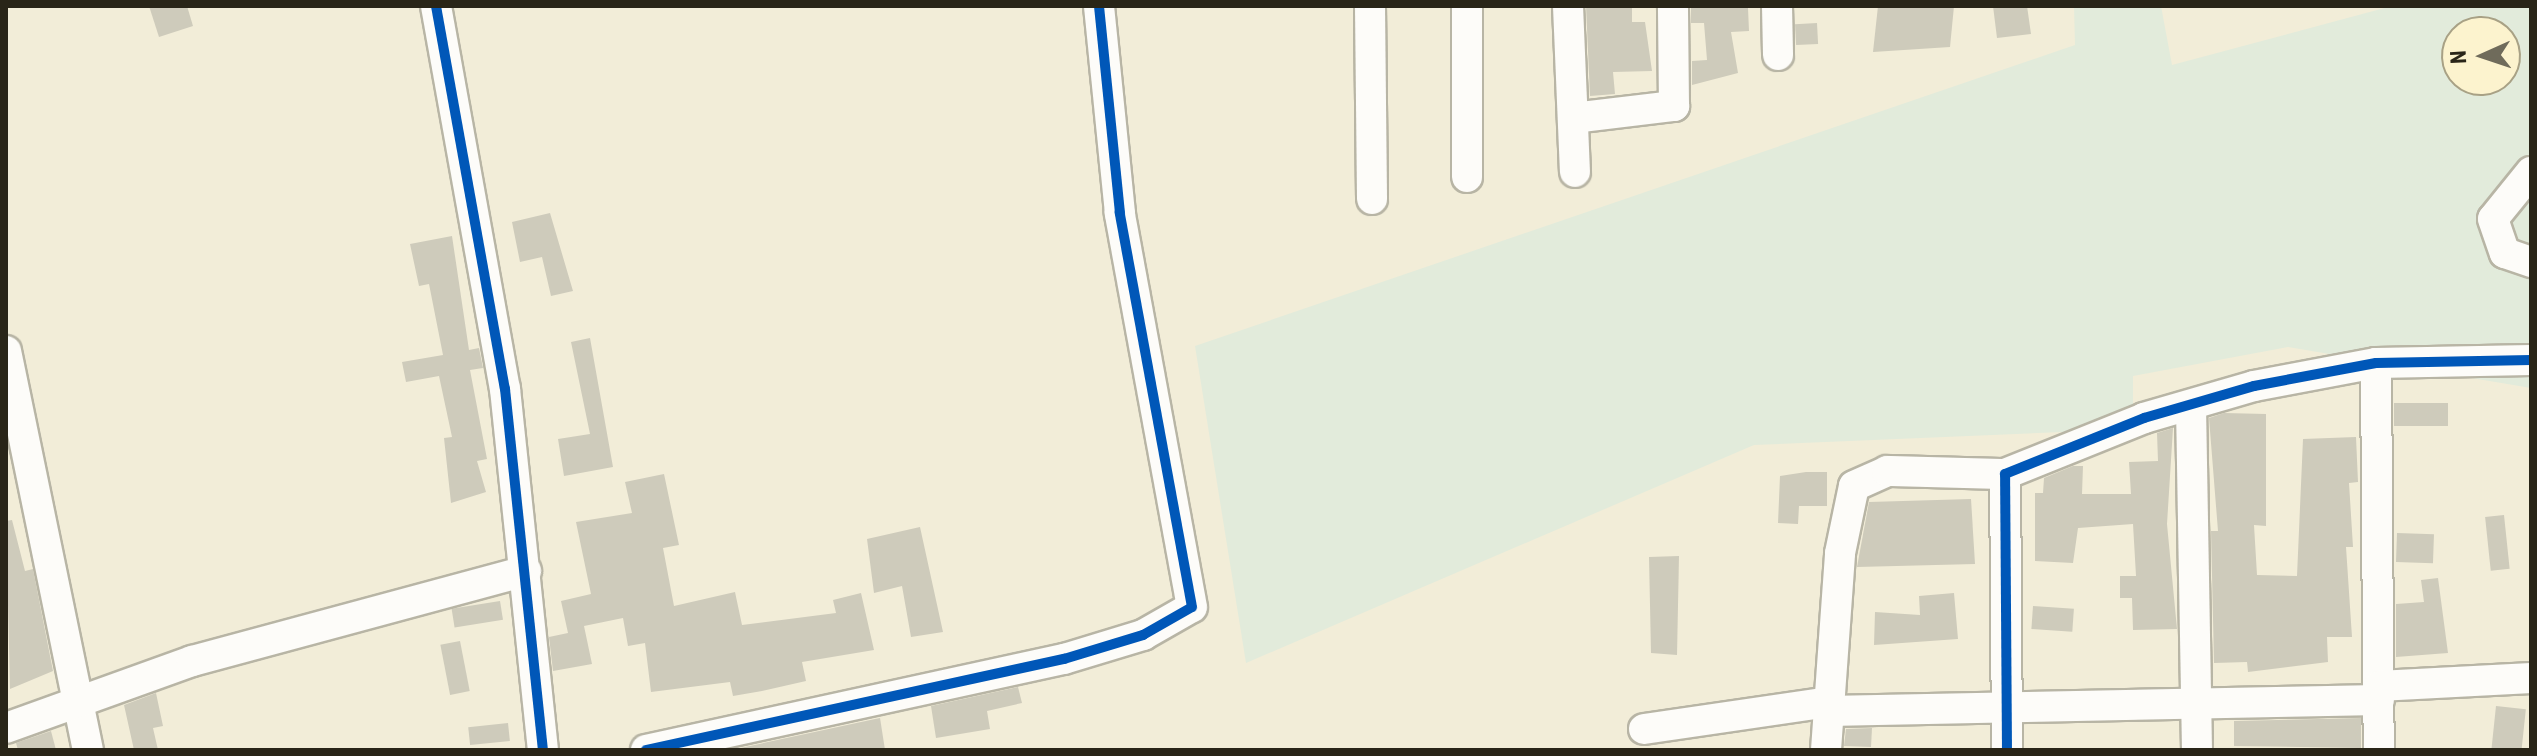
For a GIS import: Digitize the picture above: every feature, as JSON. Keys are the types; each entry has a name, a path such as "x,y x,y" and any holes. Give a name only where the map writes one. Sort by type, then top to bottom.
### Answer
{"street":[{"path":"436,6 505,389 543,750"},
{"path":"646,750 1064,659 1143,635 1192,607 1120,213 1099,6"},
{"path":"1370,6 1372,199"},
{"path":"1467,6 1467,177"},
{"path":"1568,6 1575,172"},
{"path":"1573,118 1674,106 1673,6"},
{"path":"1777,6 1778,55"},
{"path":"2531,172 2493,219 2505,253 2531,262"},
{"path":"6,351 82,701 88,750"},
{"path":"1826,750 1840,553 1854,486 1887,471 2005,474 2254,386 2376,363 2531,360"},
{"path":"2376,363 2379,750"},
{"path":"2191,406 2197,750"},
{"path":"2005,474 2007,750"},
{"path":"6,728 330,620 526,571"},
{"path":"1644,729 1829,707 2198,703 2379,693 2531,678"}],"green space":[{"path":"2074,6 2161,6 2172,65 2392,6 2531,6 2531,388 2288,347 2133,376 2133,429 1754,445 1246,663 1195,346 2075,45"}],"building":[{"path":"149,6 187,6 193,26 159,37"},
{"path":"1586,6 1632,6 1632,22 1645,22 1652,71 1613,72 1615,94 1590,96"},
{"path":"1691,6 1748,8 1749,31 1731,32 1738,73 1692,85 1692,61 1707,60 1704,23 1691,23"},
{"path":"1878,6 1954,6 1950,47 1873,52"},
{"path":"1993,6 2027,6 2031,34 1997,38"},
{"path":"1817,23 1818,44 1796,45 1795,24"},
{"path":"550,213 573,291 551,296 542,257 520,262 512,222"},
{"path":"452,236 469,350 479,348 483,368 470,370 487,459 477,461 486,492 451,503 444,438 452,437 439,376 406,382 402,362 443,355 429,284 419,286 410,244"},
{"path":"590,338 613,467 564,476 558,439 590,434 571,342"},
{"path":"2394,403 2448,403 2448,426 2394,426"},
{"path":"2224,413 2266,414 2266,526 2254,525 2257,575 2297,576 2303,439 2356,437 2358,482 2349,483 2353,547 2346,547 2352,637 2327,637 2328,662 2248,672 2247,662 2214,663 2211,531 2218,531 2209,418"},
{"path":"2173,428 2167,524 2177,629 2133,630 2132,598 2120,598 2120,576 2136,576 2133,524 2078,528 2073,563 2035,561 2035,493 2043,493 2044,478 2073,466 2083,466 2082,494 2131,494 2129,462 2158,461 2157,433"},
{"path":"1827,472 1827,506 1799,506 1798,524 1778,523 1780,476"},
{"path":"664,474 679,545 663,548 674,606 735,592 742,625 836,613 833,600 861,593 874,650 802,662 806,681 762,691 733,696 730,682 651,692 645,643 628,646 623,618 584,626 592,664 553,671 549,637 568,633 561,601 591,594 576,522 632,513 625,482"},
{"path":"1971,499 1975,564 1857,567 1869,502"},
{"path":"2504,515 2510,569 2491,571 2485,517"},
{"path":"12,520 25,571 33,569 53,671 10,689 6,521"},
{"path":"920,527 943,632 911,637 902,586 874,593 867,539"},
{"path":"2397,533 2434,534 2433,563 2396,562"},
{"path":"1679,556 1677,655 1651,653 1649,557"},
{"path":"2438,578 2448,653 2396,657 2396,604 2424,602 2421,580"},
{"path":"1954,593 1958,639 1874,645 1875,612 1920,615 1919,596"},
{"path":"500,601 503,620 455,627 452,609"},
{"path":"2033,606 2074,609 2072,632 2031,629"},
{"path":"460,641 470,691 450,695 440,645"},
{"path":"1018,687 1022,703 987,711 990,729 936,738 931,706"},
{"path":"156,693 163,726 153,728 158,750 134,750 124,705"},
{"path":"2496,706 2526,709 2522,750 2491,750"},
{"path":"880,718 885,750 731,750 875,719"},
{"path":"2361,718 2361,748 2234,746 2234,721"},
{"path":"508,723 510,741 470,745 468,727"},
{"path":"1872,728 1871,747 1844,746 1846,729"},
{"path":"51,731 56,750 18,750 16,743"}],"cycle path":[{"path":"436,6 505,389 543,750"},
{"path":"646,750 1064,659 1143,635 1192,607 1120,213 1099,6"},
{"path":"2007,750 2005,474 2144,418 2254,386 2376,363 2531,360"}]}
